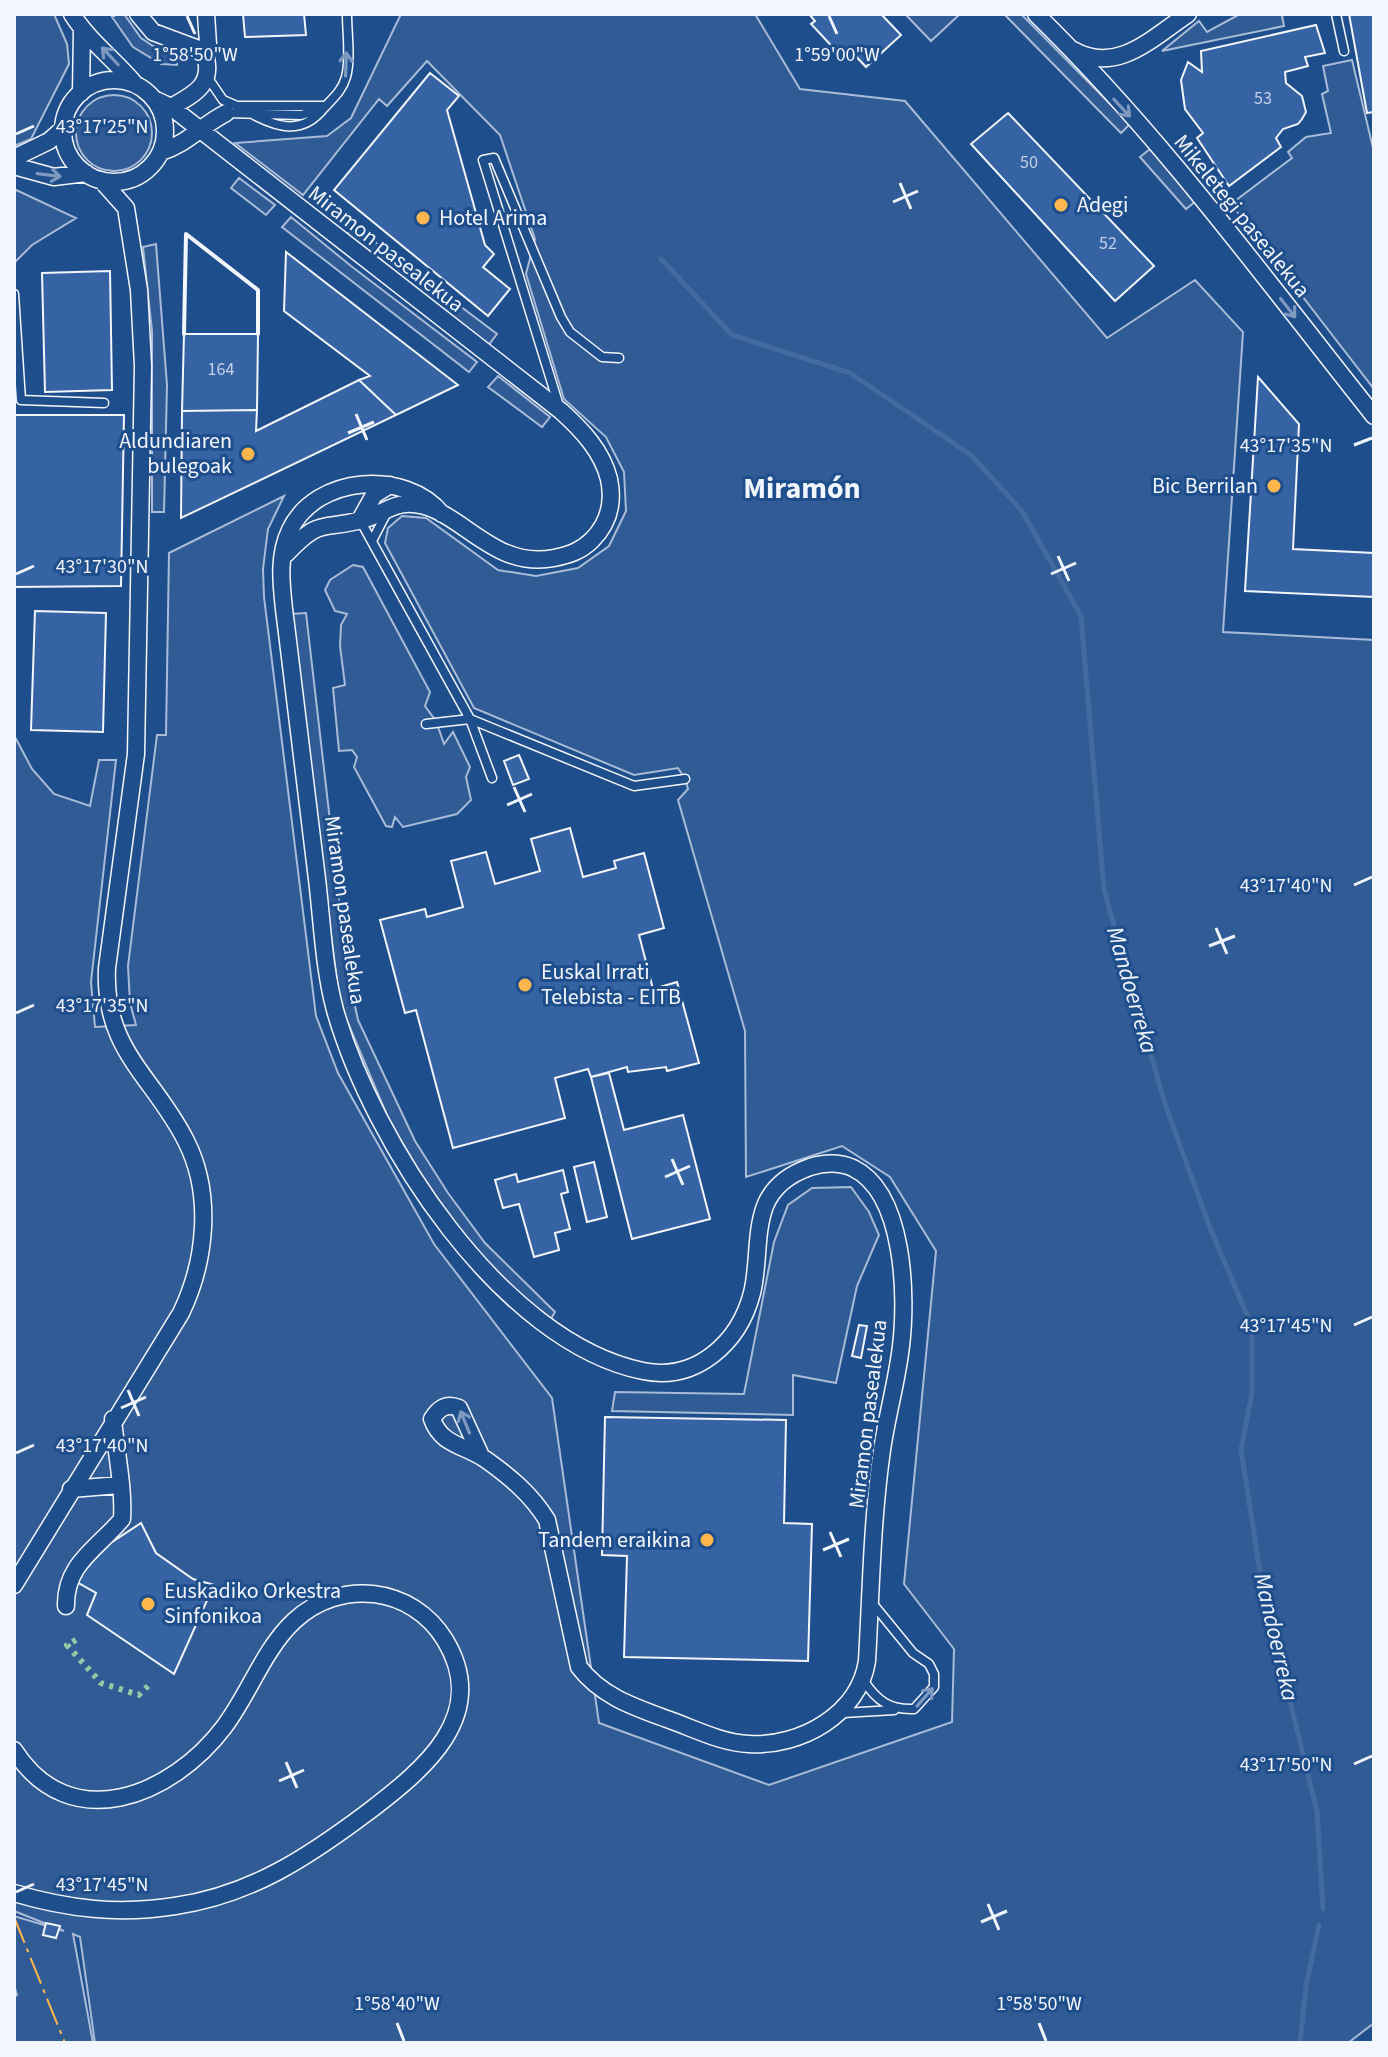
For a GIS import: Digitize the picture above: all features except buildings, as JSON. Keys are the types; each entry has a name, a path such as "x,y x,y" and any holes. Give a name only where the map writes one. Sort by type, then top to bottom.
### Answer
{"street":[{"name":"Miramon pasealekua","path":"72,14 82,29 106,50 136,85 171,107 561,411 595,447 610,485 611,505 607,521 584,548 547,559 505,554 442,514 421,505 405,504 390,508 362,527 335,524 302,535 282,558"},
{"path":"138,14 153,32 204,51"},
{"path":"171,107 200,92 208,78 209,65 204,51 208,44 206,14"},
{"name":"Mikeletegi pasealekua","path":"1036,14 1071,49 1195,191 1374,416"},
{"path":"1071,49 1096,59 1119,58 1188,14"},
{"path":"81,93 82,29"},
{"path":"126,208 69,154 64,128 72,103 81,93 107,81 136,85"},
{"path":"154,99 165,124 161,152"},
{"path":"14,1585 186,1304 197,1269 203,1217 197,1172 186,1142 128,1057 107,1002 109,955 136,754 141,611 143,366 139,290 126,208 142,174 161,152 182,145 226,113"},
{"path":"14,158 49,141 64,128"},
{"path":"14,166 54,177 93,176 121,181 142,174"},
{"name":"Miramon pasealekua","path":"442,514 422,495 390,485 368,484 329,495 307,509 291,527 282,558 284,609 335,1008 350,1051 408,1167 479,1265 514,1302 559,1338 619,1364 645,1372 675,1373 703,1363 723,1347 744,1317 752,1293 765,1204 781,1181 819,1164 836,1164 853,1168 869,1181 882,1198 900,1255 903,1315 900,1356 882,1449 864,1681 843,1713"},
{"path":"362,527 374,495 390,485"},
{"path":"329,495 324,509 335,524"},
{"path":"66,1606 65,1585 78,1564 122,1519 123,1496 119,1485 113,1419"},
{"path":"481,1456 535,1501 547,1520 572,1646 579,1667 589,1681 612,1697 648,1712 746,1744 771,1744 789,1739 843,1713"},
{"path":"71,1489 119,1485"},
{"path":"14,1750 34,1776 66,1797 105,1801 132,1795 177,1770 206,1747 246,1695 276,1642 294,1621 321,1602 352,1593 407,1602 430,1621 456,1663 461,1693 456,1717 430,1761 304,1859 258,1884 177,1906 127,1912 71,1908 14,1893"}],"lane":[{"path":"226,113 252,114 274,126 299,125 316,120 339,93 347,74 347,14"},
{"path":"1336,14 1344,51"},
{"path":"208,78 223,100 237,106 326,106"},
{"path":"561,411 483,160 494,158 570,332 602,357 619,358"},
{"path":"14,294 21,400 104,403"},
{"path":"372,541 390,508"},
{"path":"362,527 470,719 492,778"},
{"path":"426,724 470,719 634,786 685,779"},
{"path":"843,1713 914,1709 923,1703 934,1687 934,1674 896,1635 871,1601"},
{"path":"864,1681 875,1697 898,1710"}],"shaded area":[{"path":"14,14 54,14 67,44 69,64 31,139 14,146"},
{"path":"124,14 141,38 153,46 177,53 177,65 161,64 133,47 112,17"},
{"path":"401,14 755,14 800,89 905,101 1107,338 1195,280 1243,332 1223,632 1374,640 1374,2023 1348,2043 95,2043 80,1937 73,1934 93,2043 14,2043 14,1997 17,1995 14,1985 14,1916 64,1931 14,1911 14,735 32,769 54,794 90,806 99,760 116,760 91,982 95,1027 136,1025 130,1003 128,966 157,735 166,735 169,553 284,496 268,529 263,569 264,597 316,1016 338,1073 434,1244 552,1398 599,1723 769,1785 952,1722 954,1649 904,1584 936,1251 890,1177 842,1146 746,1177 745,1031 678,800 688,789 685,779 678,768 634,775 474,708 385,543 388,528 402,516 426,518 498,570 536,576 578,568 609,546 626,511 624,472 606,437 564,399 526,274 535,239 500,135 427,61 387,106 379,99 303,195 235,143 327,136 351,118"},
{"path":"905,14 960,14 931,41"},
{"path":"1004,14 1021,14 1130,124 1121,133"},
{"path":"1240,14 1287,14 1282,16 1284,26 1162,51 1199,21 1207,32"},
{"path":"1352,60 1374,152 1374,389 1231,204 1292,158 1288,152 1306,137 1331,133 1322,94 1328,91 1323,66"},
{"path":"114,95 129,98 141,106 149,118 152,133 149,148 141,160 129,168 114,171 99,168 87,160 79,148 76,133 79,118 87,106 99,98"},
{"path":"1150,149 1196,201 1186,209 1140,157"},
{"path":"239,178 275,205 266,215 231,188"},
{"path":"14,189 76,218 32,245 14,263"},
{"path":"291,217 477,362 469,372 282,227"},
{"path":"354,226 497,334 487,347 345,237"},
{"path":"156,244 167,385 164,512 152,512 152,331 143,247"},
{"path":"498,376 550,417 542,427 488,387"},
{"path":"353,565 363,567 430,692 425,706 436,721 444,744 453,732 470,767 466,777 471,800 457,814 403,827 395,817 392,827 386,826 354,767 357,757 352,750 339,751 333,688 345,685 340,646 341,625 347,614 335,611 325,590 330,580"},
{"path":"306,613 347,968 358,1020 415,1141 485,1243 555,1312 549,1322 476,1251 428,1187 389,1120 340,1004 290,614"},
{"path":"851,1187 869,1212 879,1235 857,1286 836,1383 793,1375 793,1415 612,1411 615,1392 744,1394 774,1242 788,1205 812,1188"}],"waterway":[{"name":"Mandoerreka","path":"661,259 732,335 850,373 971,455 1022,511 1081,616 1104,890 1165,1104 1210,1228 1252,1327 1252,1393 1241,1450 1263,1591 1317,1811 1323,1909"},
{"name":"Mandoerreka","path":"1300,2043 1306,1986 1319,1925"}],"hedge":[{"path":"76,1640 67,1645 101,1683 139,1695 148,1686"}],"wall":[{"path":"184,334 186,234 258,290 258,334"}],"power":[{"path":"14,1917 65,2043"}],"place":[{"name":"Adegi","path":"1061,205"},
{"name":"Hotel Arima","path":"423,218"},
{"name":"Aldundiaren bulegoak","path":"248,454"},
{"name":"Bic Berrilan","path":"1274,486"},
{"name":"Euskal Irrati Telebista - EITB","path":"525,985"},
{"name":"Tandem eraikina","path":"707,1540"},
{"name":"Euskadiko Orkestra Sinfonikoa","path":"148,1604"}],"district":[{"name":"Miramón","path":"802,488"}]}
